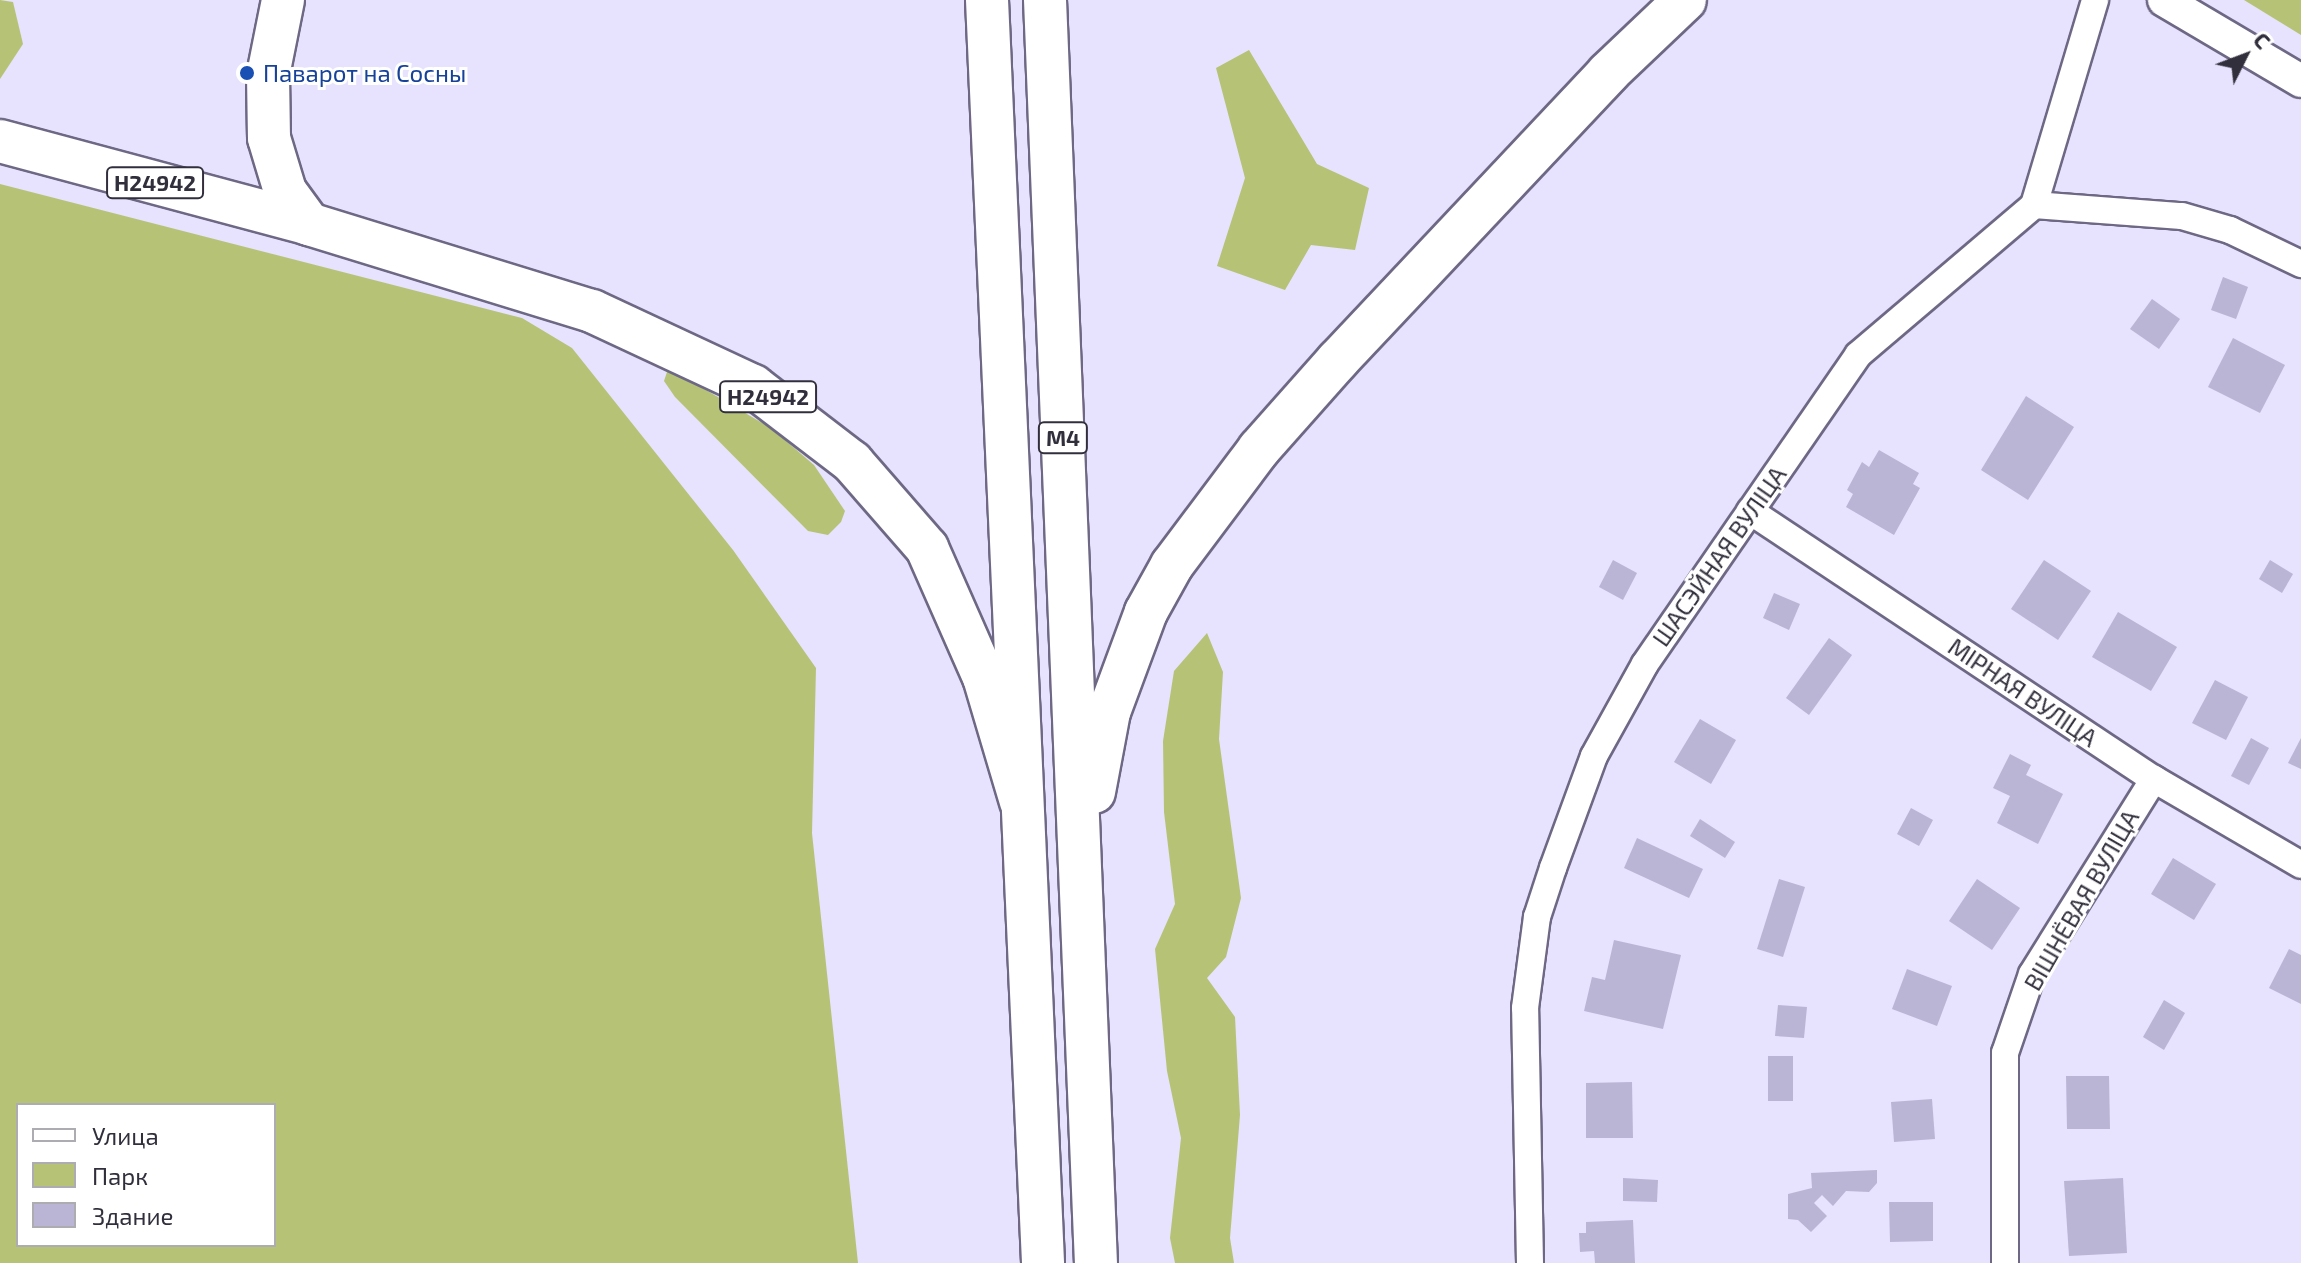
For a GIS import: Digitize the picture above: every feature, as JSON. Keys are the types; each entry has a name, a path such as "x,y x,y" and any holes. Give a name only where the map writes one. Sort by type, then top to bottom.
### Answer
{"highway":[{"path":"283,0 268,75 269,138 285,191 309,224"},
{"name":"М4","path":"987,0 1043,1263"},
{"name":"М4","path":"1045,0 1096,1263"},
{"path":"1081,876 1109,712 1146,612 1172,565 1259,449 1337,361 1608,73 1685,0"},
{"name":"Н24942","path":"0,141 309,224 592,311 753,386 804,422 852,462 927,548 984,677 1021,802"}],"street":[{"path":"2095,0 2034,205 2182,216 2230,230 2301,264"},
{"path":"2164,0 2301,81"},
{"name":"ШАСЭЙНАЯ ВУЛІЦА","path":"1530,1263 1525,1008 1537,917 1594,756 1645,664 1858,355 2034,205"},
{"name":"МІРНАЯ ВУЛІЦА","path":"1750,511 2154,779 2301,865"},
{"name":"ВІШНЁВАЯ ВУЛІЦА","path":"2005,1263 2005,1053 2032,974 2154,779"}],"green space":[{"path":"0,0 13,2 23,44 0,79"},
{"path":"2244,0 2301,0 2301,35"},
{"path":"1249,50 1317,164 1369,188 1355,250 1311,245 1285,290 1217,266 1245,178 1216,68"},
{"path":"0,184 522,318 572,348 733,550 816,668 812,833 858,1263 0,1263"},
{"path":"667,372 677,373 771,428 814,465 845,511 841,522 828,535 808,531 675,397 664,381"},
{"path":"1207,633 1223,672 1219,739 1241,898 1226,957 1207,978 1235,1017 1240,1115 1230,1238 1234,1263 1175,1263 1170,1238 1181,1138 1167,1071 1155,949 1175,904 1164,812 1163,741 1174,671"}],"building":[{"path":"2223,277 2248,287 2236,319 2211,310"},
{"path":"2152,299 2180,319 2159,349 2130,329"},
{"path":"2233,338 2285,365 2260,413 2208,387"},
{"path":"2026,396 2074,427 2028,500 1981,470"},
{"path":"1879,450 1919,473 1913,484 1920,488 1894,535 1846,507 1853,494 1847,490 1862,462 1869,467"},
{"path":"1613,560 1637,573 1623,600 1599,587"},
{"path":"2044,560 2091,591 2058,640 2011,609"},
{"path":"2270,560 2293,574 2282,593 2259,579"},
{"path":"1774,593 1800,604 1789,630 1763,618"},
{"path":"2118,612 2177,647 2151,691 2092,657"},
{"path":"1829,638 1852,655 1809,715 1786,698"},
{"path":"2215,680 2248,697 2226,740 2192,723"},
{"path":"1700,719 1736,740 1711,784 1674,762"},
{"path":"2251,738 2269,748 2249,785 2231,776"},
{"path":"2301,738 2301,769 2288,763"},
{"path":"2010,754 2031,765 2026,775 2063,794 2038,844 1997,823 2010,796 1993,788"},
{"path":"1911,808 1933,820 1919,846 1897,834"},
{"path":"1700,819 1735,842 1725,858 1690,836"},
{"path":"1637,838 1703,869 1689,898 1624,868"},
{"path":"2173,858 2216,884 2194,920 2151,894"},
{"path":"1779,879 1805,887 1783,957 1757,949"},
{"path":"1977,879 2020,908 1992,950 1949,921"},
{"path":"1614,940 1681,955 1663,1029 1584,1011 1592,977 1605,980"},
{"path":"2289,949 2301,955 2301,1004 2269,988"},
{"path":"1907,969 1952,986 1937,1026 1892,1009"},
{"path":"2164,1000 2185,1013 2164,1050 2143,1037"},
{"path":"1778,1005 1807,1007 1804,1038 1775,1036"},
{"path":"1768,1056 1793,1056 1793,1101 1768,1101"},
{"path":"2066,1076 2109,1076 2110,1129 2067,1129"},
{"path":"1632,1082 1633,1138 1586,1138 1586,1083"},
{"path":"1932,1099 1935,1139 1894,1142 1891,1102"},
{"path":"1877,1170 1877,1183 1869,1192 1846,1191 1833,1206 1822,1195 1814,1203 1827,1216 1811,1232 1798,1220 1788,1219 1788,1194 1812,1188 1811,1173"},
{"path":"1623,1178 1658,1180 1657,1202 1623,1201"},
{"path":"2123,1178 2127,1253 2069,1256 2064,1181"},
{"path":"1889,1202 1933,1202 1933,1241 1890,1242"},
{"path":"1633,1220 1635,1263 1595,1263 1594,1251 1580,1252 1579,1233 1586,1233 1586,1222"}],"place":[{"name":"Паварот на Сосны","path":"247,73"}]}
